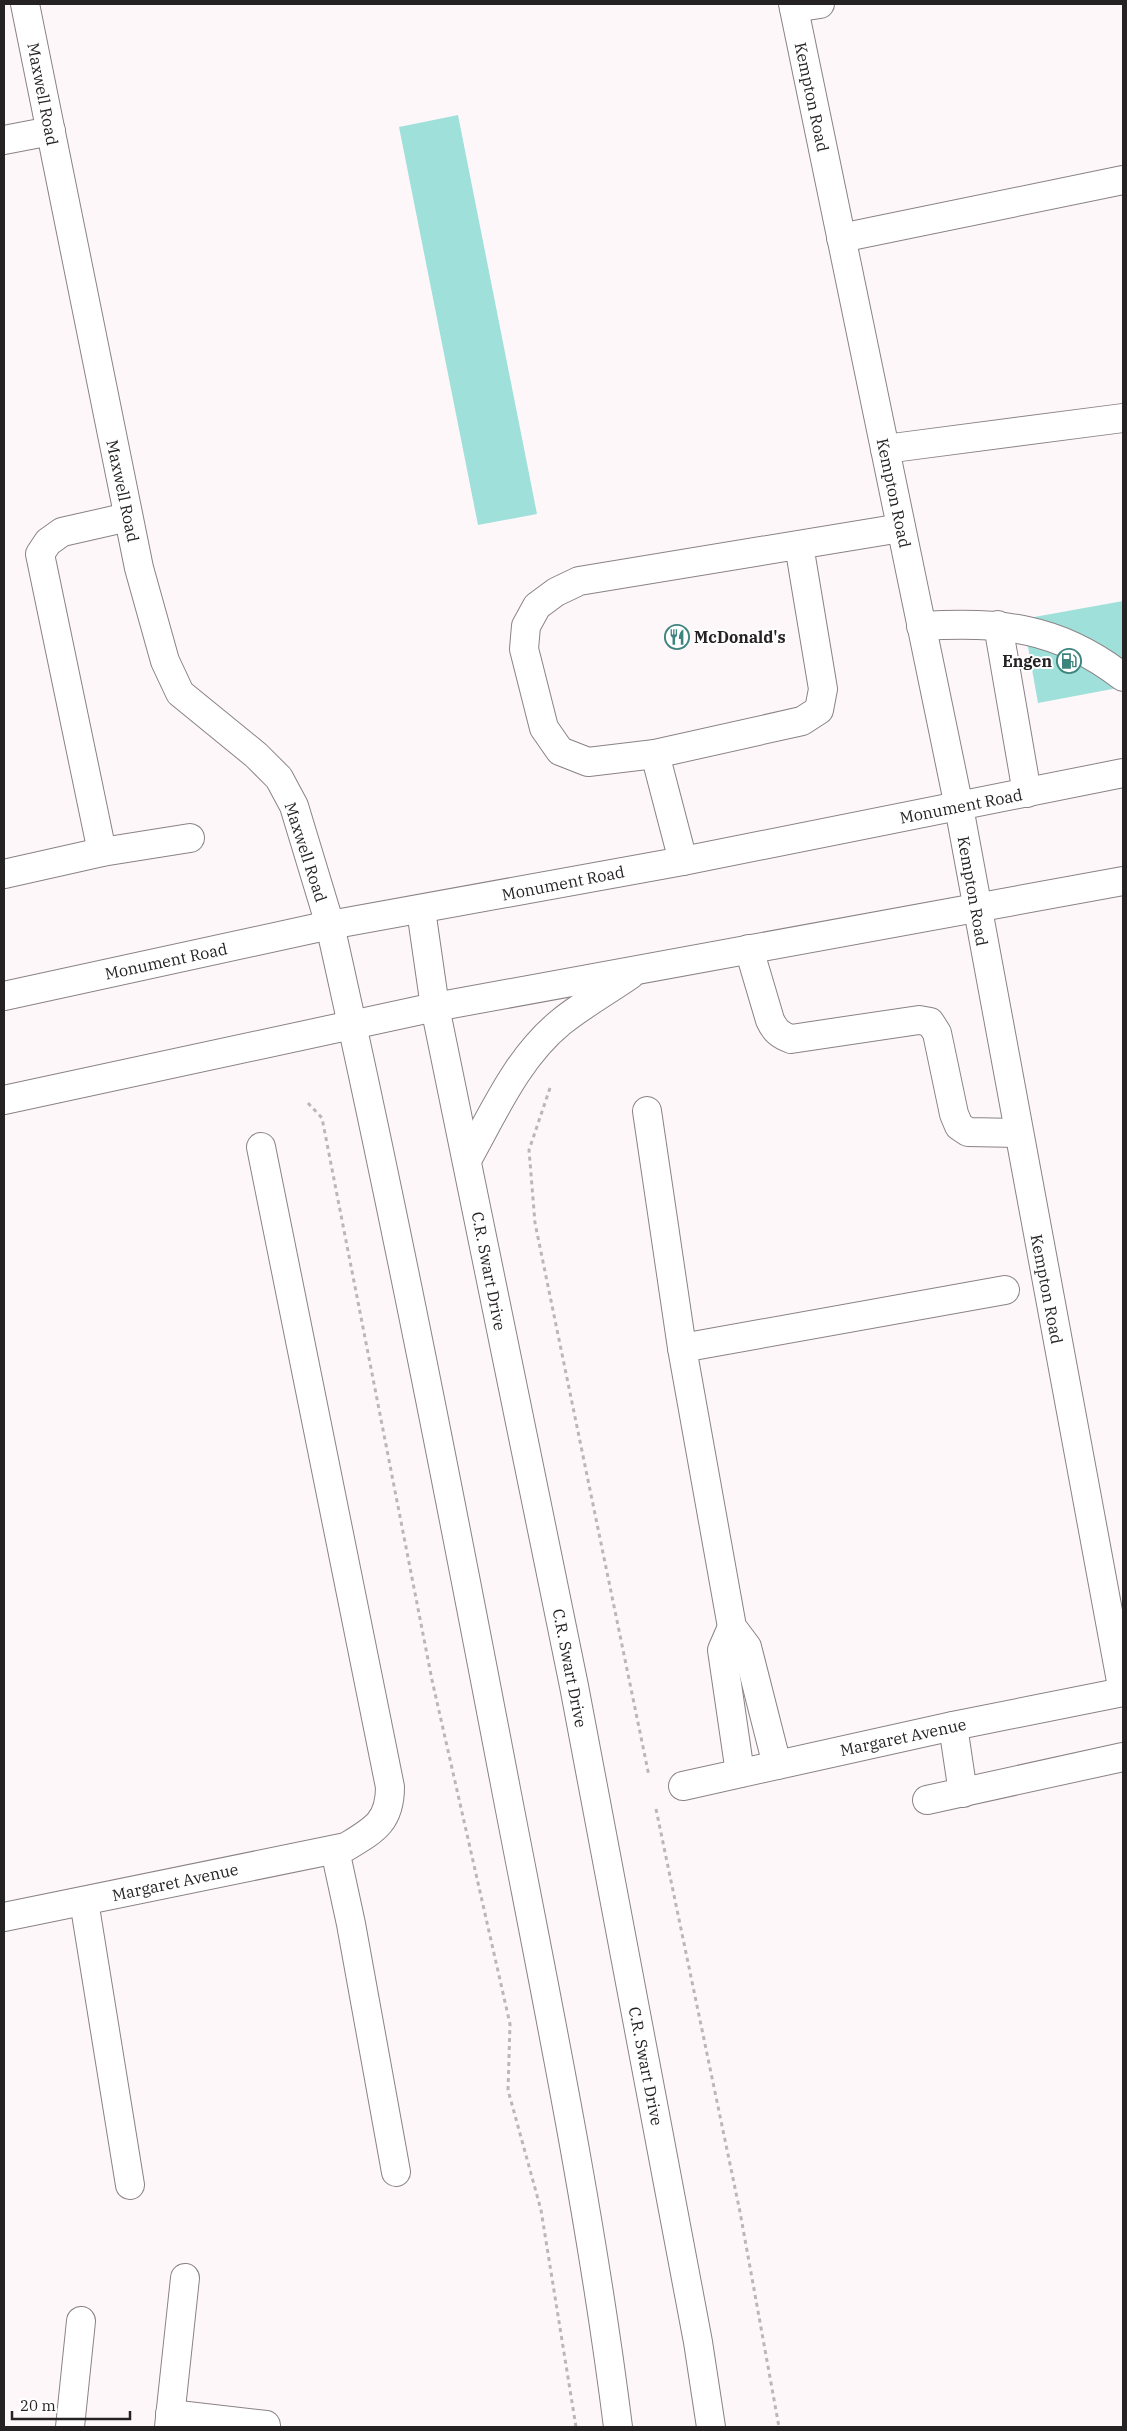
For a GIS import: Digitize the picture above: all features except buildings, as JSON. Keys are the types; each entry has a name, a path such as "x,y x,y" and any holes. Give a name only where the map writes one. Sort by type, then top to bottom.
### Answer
{"main road":[{"path":"793,6 820,4"},
{"name":"Maxwell Road","path":"18,6 51,131 139,568 165,661 180,693 256,755 279,778 294,806 330,925"},
{"name":"Kempton Road","path":"793,6 959,807 976,908 1123,1692"},
{"path":"4,140 51,131"},
{"path":"841,238 1123,180"},
{"path":"885,449 1123,418"},
{"path":"102,852 40,554 48,542 62,532 128,517"},
{"path":"799,545 823,689 819,710 802,721 655,754 588,762 560,751 544,728 524,649 526,626 537,606 556,592 579,581 901,528"},
{"path":"998,625 1027,793"},
{"path":"921,626 998,625 1041,634 1072,646 1103,662 1123,677"},
{"path":"655,754 683,861"},
{"name":"Monument Road","path":"4,996 330,925 683,861 1123,773"},
{"path":"4,874 102,852 190,838"},
{"path":"4,1100 352,1023 1123,881"},
{"name":"C.R. Swart Drive","path":"421,910 435,1007 574,1686 698,2342 711,2427"},
{"path":"330,925 457,1533 561,2075 618,2427"},
{"path":"750,950 770,1020 774,1029 781,1035 791,1039 919,1020 930,1022 937,1033 954,1114 959,1126 968,1132 1018,1133"},
{"path":"467,1160 511,1079 528,1056 560,1023 637,970"},
{"path":"647,1111 682,1348 732,1627 746,1647 777,1765"},
{"name":"Margaret Avenue","path":"4,1916 340,1848 374,1830 385,1816 390,1803 390,1786 261,1147"},
{"path":"682,1348 1005,1290"},
{"path":"732,1627 722,1650 740,1773"},
{"name":"Margaret Avenue","path":"683,1786 953,1726 1123,1692"},
{"path":"953,1726 962,1792"},
{"path":"927,1800 1123,1757"},
{"path":"340,1848 351,1924 396,2172"},
{"path":"84,1900 130,2185"},
{"path":"185,2278 169,2420 266,2424"},
{"path":"70,2427 82,2321"},
{"path":"698,2342 726,2427"}],"path":[{"path":"528,1056 555,1075 529,1150 535,1223 650,1777"},
{"path":"308,1103 322,1118 432,1680 510,2024 508,2090 540,2210 576,2427"},
{"path":"656,1806 740,2212 779,2427"}],"place":[{"name":"McDonald's","path":"677,637"},
{"name":"Engen","path":"1069,661"}]}
